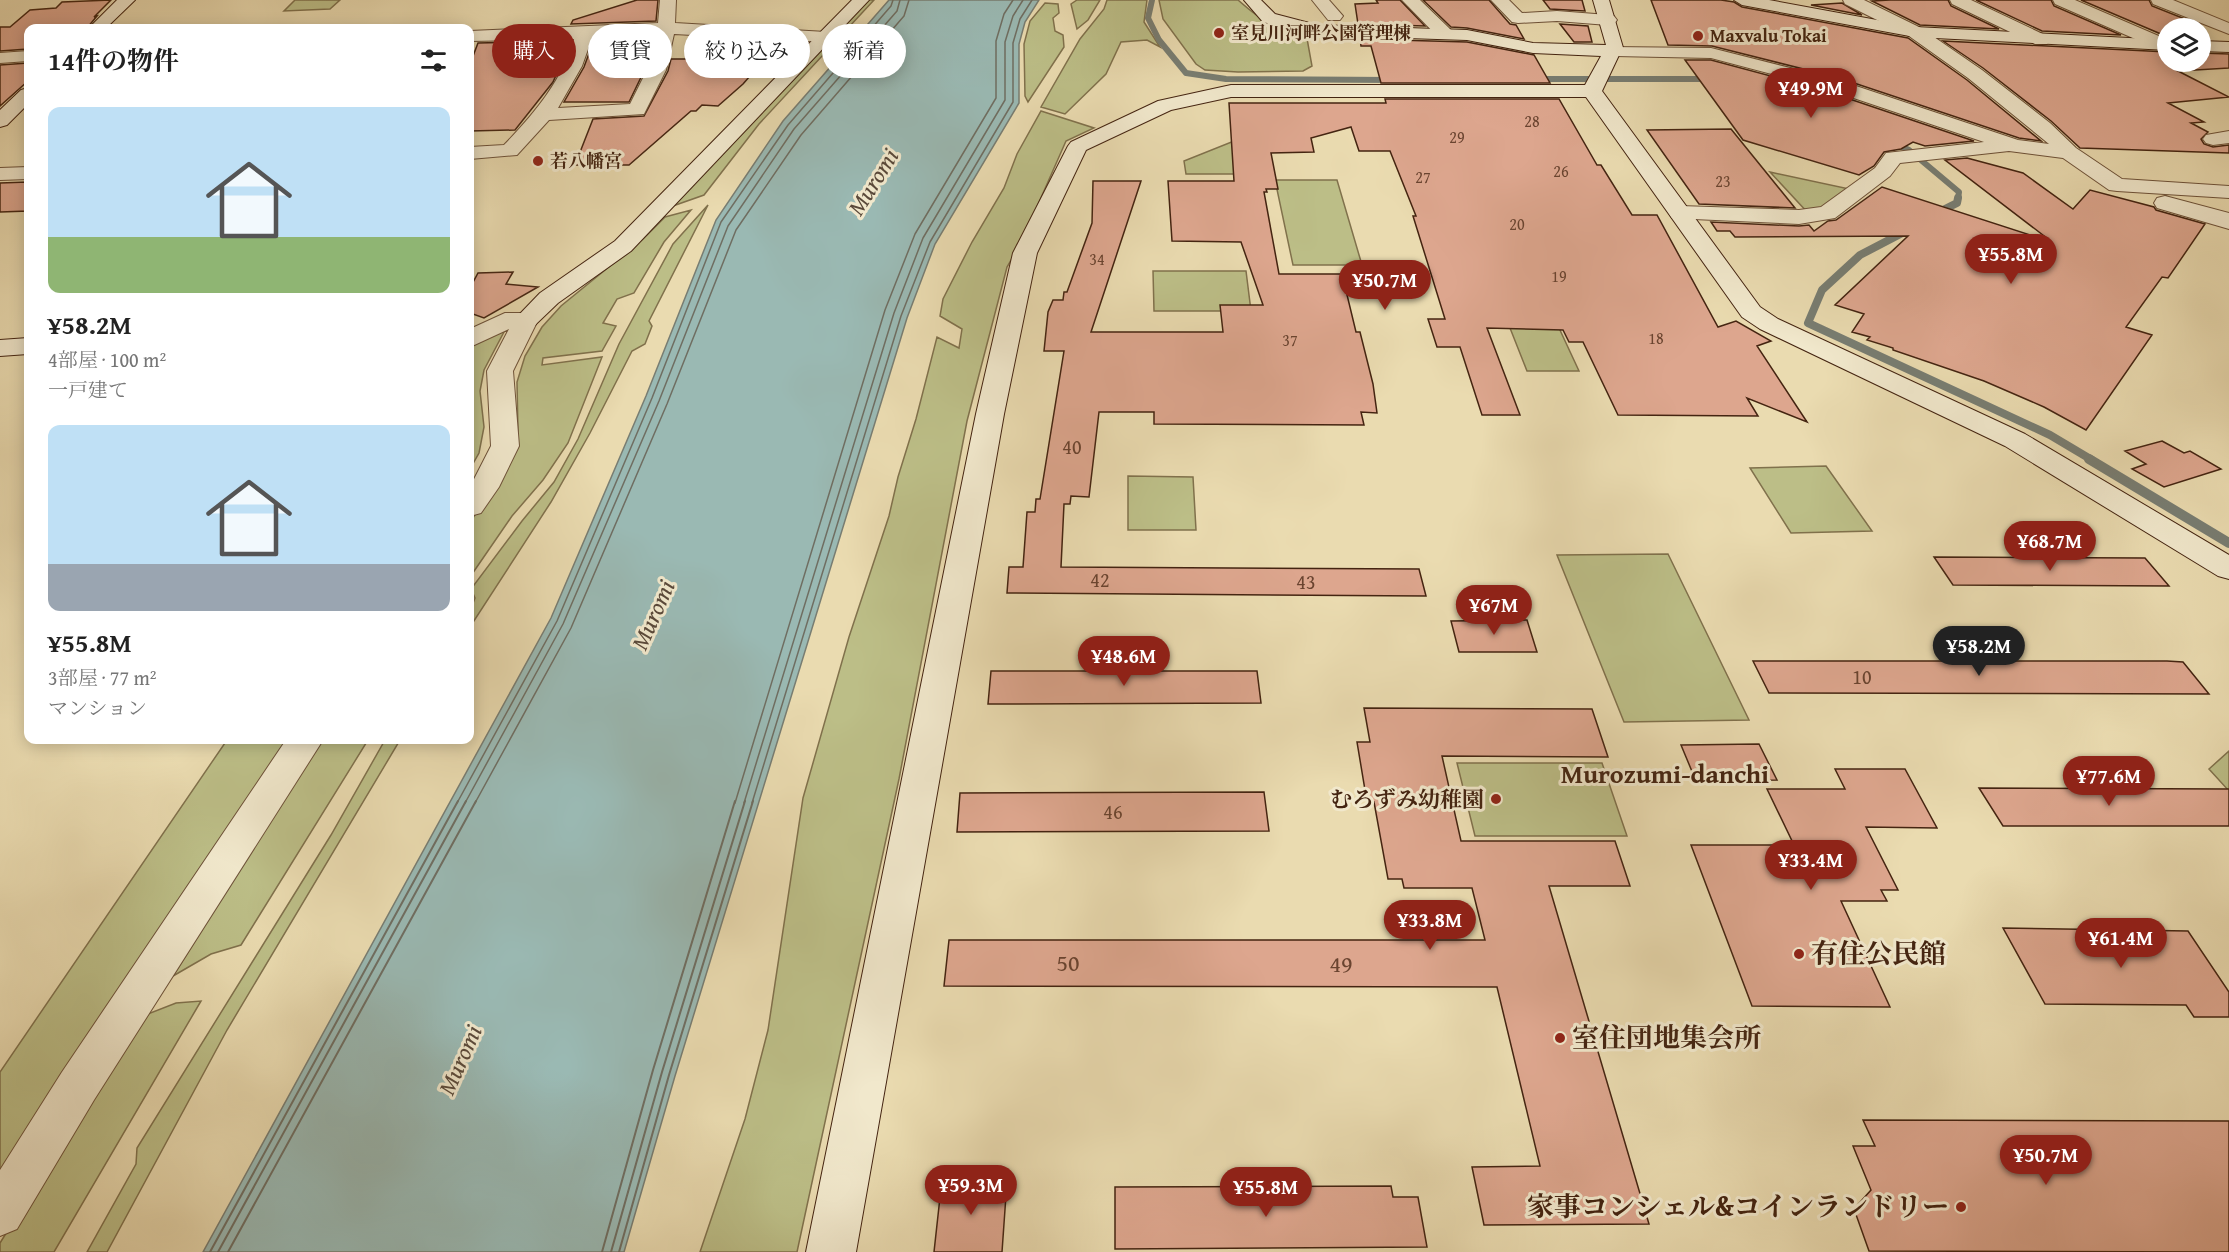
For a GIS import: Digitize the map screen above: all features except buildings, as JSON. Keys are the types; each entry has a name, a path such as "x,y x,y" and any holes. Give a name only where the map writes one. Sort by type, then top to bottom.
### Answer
{"street":[{"path":"101,24 127,0"},
{"path":"667,24 668,0"},
{"path":"838,24 861,0"},
{"path":"1252,0 1269,18 1317,30 1467,34 1533,48 1711,53 1831,84 2014,146"},
{"path":"1320,0 1334,16"},
{"path":"1410,0 1445,34"},
{"path":"1499,0 1518,18 1557,16 1608,20"},
{"path":"1596,82 1616,46 1601,0"},
{"path":"1742,0 1916,32 2157,45"},
{"path":"1851,0 1916,32 1983,80 2043,127 2069,152 2116,185 2137,195 2222,218 2229,222"},
{"path":"1958,0 2041,40"},
{"path":"2061,0 2157,41"},
{"path":"2159,0 2229,29"},
{"path":"672,28 822,37"},
{"path":"474,153 510,151 545,114 581,52 584,33"},
{"path":"474,36 588,33"},
{"path":"474,501 505,446 500,371 526,320 549,298 623,246 822,41"},
{"path":"2211,46 2229,47"},
{"path":"0,58 24,56"},
{"path":"545,114 638,110 655,78"},
{"path":"1596,82 1680,213 1745,304 1760,318 2015,440 2229,569"},
{"path":"831,1252 987,426 1025,253 1078,146 1165,105 1231,91 1596,82"},
{"path":"0,121 24,98"},
{"path":"1680,213 1799,216 1827,213 1883,172 1893,157 2014,146 2069,152"},
{"path":"0,174 24,172"},
{"path":"2116,185 2229,192"},
{"path":"474,337 505,321 526,320"},
{"path":"0,348 24,346"},
{"path":"0,1213 78,1086 301,744"}],"green space":[{"path":"295,0 340,0 330,9 284,11"},
{"path":"867,0 874,0 852,24 844,24"},
{"path":"1077,0 1100,0 1088,20 1077,29 1071,4"},
{"path":"1107,0 1147,0 1144,22 1160,47 1147,40 1121,42 1106,74 1065,114 1041,107 1080,39 1104,9"},
{"path":"1159,0 1238,0 1269,23 1306,33 1312,66 1303,71 1205,70 1196,64 1163,19"},
{"path":"1045,3 1058,4 1059,13 1053,18 1055,31 1063,35 1064,47 1028,102 1025,96 1024,44 1030,21"},
{"path":"822,47 822,56 810,69 810,60"},
{"path":"793,78 802,78 759,124 704,195 670,207"},
{"path":"1041,111 1094,128 1066,141 1021,243 1007,267 967,421 899,779 797,1252 700,1252 745,1119 768,1030 803,798 849,637 889,516 937,337 959,348 962,329 940,316 943,299 972,242 1004,188 1017,154"},
{"path":"1239,139 1250,174 1186,174 1184,161"},
{"path":"1770,172 1854,190 1809,214"},
{"path":"1275,180 1337,180 1362,265 1293,265"},
{"path":"708,205 649,321 652,326 645,344 632,351 551,502 474,621 474,585 554,482 578,439 619,344 673,244"},
{"path":"691,210 664,242 634,293 617,299 603,323 616,326 602,351 543,358 542,365 602,357 568,443 543,480 512,516 474,571 474,516 495,486 518,432 517,382 525,356 542,327 561,306 643,239 665,217"},
{"path":"1153,271 1246,271 1251,311 1154,311"},
{"path":"498,328 505,330 484,370 480,391 484,427 479,453 474,462 474,340"},
{"path":"1510,328 1559,328 1579,371 1527,371"},
{"path":"1826,466 1872,531 1791,533 1750,468"},
{"path":"1128,476 1193,477 1196,530 1128,530"},
{"path":"1668,554 1749,720 1624,722 1557,555"},
{"path":"224,744 284,744 183,893 0,1176 0,1072"},
{"path":"318,744 366,744 241,945 211,954 173,976"},
{"path":"383,744 398,744 227,1030 107,1252 87,1252 136,1164 137,1148 331,835"},
{"path":"2229,751 2229,791 2209,769"},
{"path":"1457,763 1602,763 1627,836 1475,836"},
{"path":"201,1001 54,1252 0,1252 0,1243 140,1017 176,1003"}],"water":[{"name":"Muromi","path":"889,0 1039,0 1025,22 1019,44 1019,103 935,244 907,318 675,1076 624,1252 203,1252 551,618 646,396 716,220 783,121 822,76 906,78 906,24 868,24"}],"waterway":[{"path":"1152,0 1148,18 1159,40 1186,73 1226,79 1393,80"},
{"path":"1535,79 1711,79"},
{"path":"1892,142 1909,150 1959,192 1958,199"},
{"path":"1935,214 1957,203 1958,198"},
{"path":"1908,230 1860,255 1822,290 1808,323 2050,435 2092,460"},
{"path":"2089,459 2229,543"}],"place":[{"name":"室見川河畔公園管理棟","path":"1219,33"},
{"name":"Maxvalu Tokai","path":"1698,36"},
{"name":"若八幡宮","path":"538,161"},
{"name":"むろずみ幼稚園","path":"1496,799"},
{"name":"有住公民館","path":"1799,954"},
{"name":"室住団地集会所","path":"1560,1038"},
{"name":"家事コンシェル&コインランドリー","path":"1961,1207"}],"district":[{"name":"Murozumi-danchi","path":"1665,774"}]}
